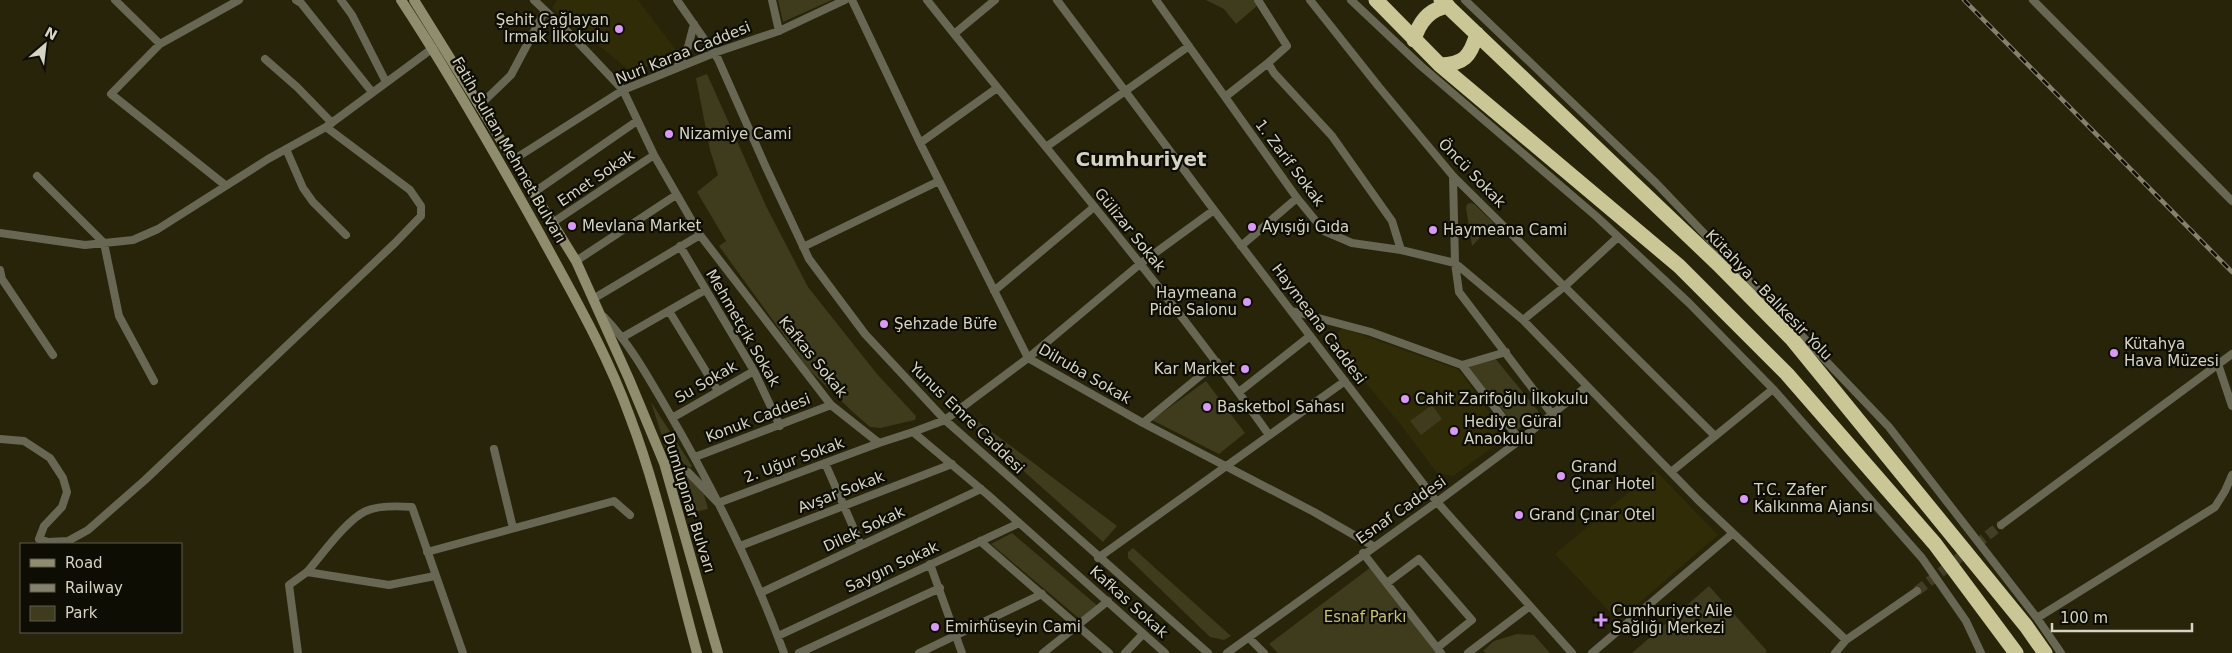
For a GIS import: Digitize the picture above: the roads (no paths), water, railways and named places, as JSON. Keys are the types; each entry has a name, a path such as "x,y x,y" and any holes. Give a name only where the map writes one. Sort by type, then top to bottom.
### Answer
{"highway":[{"path":"1376,0 1440,65 1679,266 1787,374 1935,544 2016,653"},
{"name":"Kütahya - Balıkesir Yolu","path":"1414,40 1416,32 1426,16 1445,3 1718,264 1792,339 2026,626 2045,653"},
{"path":"1440,65 1462,61 1470,53 1477,34"}],"main road":[{"name":"Fatih Sultan Mehmet Bulvarı","path":"401,0 433,48 513,186 586,318"},
{"name":"Fatih Sultan Mehmet Bulvarı","path":"418,2 576,261 597,310"},
{"name":"Dumlupınar Bulvarı","path":"597,310 629,378 664,463 718,653"},
{"name":"Dumlupınar Bulvarı","path":"586,318 630,415 644,458 697,653"}],"street":[{"path":"115,0 160,44"},
{"path":"224,185 111,94 160,44 239,0"},
{"path":"296,0 301,3 372,92"},
{"path":"341,0 352,15 386,82"},
{"name":"Kafkas Sokak","path":"534,0 574,38 623,90 654,155 700,235 831,405 879,443"},
{"name":"Yunus Emre Caddesi","path":"677,0 714,53 809,259 864,334 945,420 1098,558 1208,653"},
{"path":"772,0 779,31"},
{"name":"Nuri Karaa Caddesi","path":"513,160 623,90 714,53 779,31 845,0"},
{"name":"Dilruba Sokak","path":"852,0 920,143 1028,358 1143,423 1314,512 1373,546"},
{"name":"Gülizar Sokak","path":"927,0 1140,264 1239,392 1269,435"},
{"path":"954,34 995,0"},
{"name":"Haymeana Caddesi","path":"1057,0 1241,246 1437,502 1572,653"},
{"name":"1. Zarif Sokak","path":"1156,0 1298,198 1324,231 1352,243 1402,250 1455,263"},
{"path":"1225,97 1287,46 1258,0"},
{"name":"Öncü Sokak","path":"1310,0 1373,80 1453,176 1715,436"},
{"path":"1351,0 1421,66 1618,237 1689,303 1773,390 1922,558 1966,621 1981,653"},
{"path":"1466,0 1656,183 1889,427 2038,618 2062,653"},
{"path":"2033,0 2232,201"},
{"path":"480,105 511,75 545,11"},
{"path":"678,67 688,47 694,24"},
{"path":"1046,147 1189,46"},
{"path":"0,233 85,245 133,240 150,233 224,185 329,125 433,48"},
{"path":"0,439 24,441 50,458 64,478 67,492 62,507 44,526 39,539 48,542 68,541 88,530 145,480 395,243 420,216 421,206 410,190 329,125 265,59"},
{"path":"1268,63 1343,152 1392,221 1402,250"},
{"path":"920,143 997,88"},
{"path":"533,193 637,122"},
{"path":"286,149 303,188 346,235"},
{"name":"Emet Sokak","path":"552,223 654,155"},
{"path":"37,176 104,243 119,316 154,381"},
{"path":"1453,176 1455,263 1459,292 1552,414"},
{"path":"803,247 939,181"},
{"path":"576,261 676,195"},
{"path":"1241,246 1298,198"},
{"path":"994,291 1094,207"},
{"path":"879,443 945,420 1028,358 1140,264 1214,210"},
{"path":"593,299 700,235"},
{"path":"1523,320 1565,286 1618,237"},
{"name":"Mehmetçik Sokak","path":"680,246 754,371 780,426"},
{"path":"1455,263 1523,320 1732,534 1846,640"},
{"path":"0,270 2,279 53,355"},
{"path":"623,337 706,290"},
{"path":"597,310 623,337 695,457 740,546 784,653"},
{"path":"669,311 718,391"},
{"path":"1292,311 1371,332 1462,366 1520,440"},
{"path":"1239,392 1310,336"},
{"path":"1462,366 1506,352"},
{"path":"2001,525 2232,354"},
{"path":"1143,423 1216,362"},
{"path":"2218,364 2232,406"},
{"name":"Su Sokak","path":"672,418 754,371"},
{"path":"1098,558 1345,381"},
{"name":"Esnaf Caddesi","path":"1227,653 1363,553 1437,502 1520,440 1587,386"},
{"path":"1670,472 1773,390"},
{"name":"Konuk Caddesi","path":"695,457 831,405"},
{"name":"Kafkas Sokak","path":"913,432 1108,600 1165,653"},
{"name":"2. Uğur Sokak","path":"718,503 879,443"},
{"path":"494,449 513,528"},
{"path":"664,463 688,472 718,503"},
{"path":"826,463 861,546"},
{"name":"Avşar Sokak","path":"740,546 952,464"},
{"path":"2038,618 2215,507 2232,475"},
{"name":"Dilek Sokak","path":"760,593 981,489"},
{"path":"427,552 614,501 630,514"},
{"path":"298,653 289,585 307,572 348,525 366,510 394,506 412,507 463,653"},
{"name":"Saygın Sokak","path":"778,636 1019,523"},
{"path":"1592,653 1732,534"},
{"path":"980,542 1109,653"},
{"path":"1363,553 1439,651 1472,620 1419,559 1387,583"},
{"path":"930,564 962,653"},
{"path":"307,572 389,585 435,576"},
{"path":"798,653 940,588"},
{"path":"1835,653 1846,640 1917,591"},
{"path":"919,653 956,637 1042,594"},
{"path":"1042,653 1108,600"},
{"path":"1472,652 1530,606"},
{"path":"1125,653 1143,634"},
{"path":"1249,638 1264,653"}],"tunnel":[{"path":"1917,591 2001,525"}],"railway":[{"path":"1964,0 2232,272"}],"place":[{"name":"Şehit Çağlayan Irmak İlkokulu","path":"619,29"},
{"name":"Nizamiye Cami","path":"669,134"},
{"name":"Mevlana Market","path":"572,226"},
{"name":"Ayışığı Gıda","path":"1252,227"},
{"name":"Haymeana Cami","path":"1433,230"},
{"name":"Haymeana Pide Salonu","path":"1247,302"},
{"name":"Şehzade Büfe","path":"884,324"},
{"name":"Kütahya Hava Müzesi","path":"2114,353"},
{"name":"Kar Market","path":"1245,369"},
{"name":"Cahit Zarifoğlu İlkokulu","path":"1405,399"},
{"name":"Basketbol Sahası","path":"1207,407"},
{"name":"Hediye Güral Anaokulu","path":"1454,431"},
{"name":"Grand Çınar Hotel","path":"1561,476"},
{"name":"T.C. Zafer Kalkınma Ajansı","path":"1744,499"},
{"name":"Grand Çınar Otel","path":"1519,515"},
{"name":"Cumhuriyet Aile Sağlığı Merkezi","path":"1601,620"},
{"name":"Emirhüseyin Cami","path":"935,627"}],"district":[{"name":"Cumhuriyet","path":"1141,159"}],"park label":[{"name":"Esnaf Parkı","path":"1365,617"}]}
